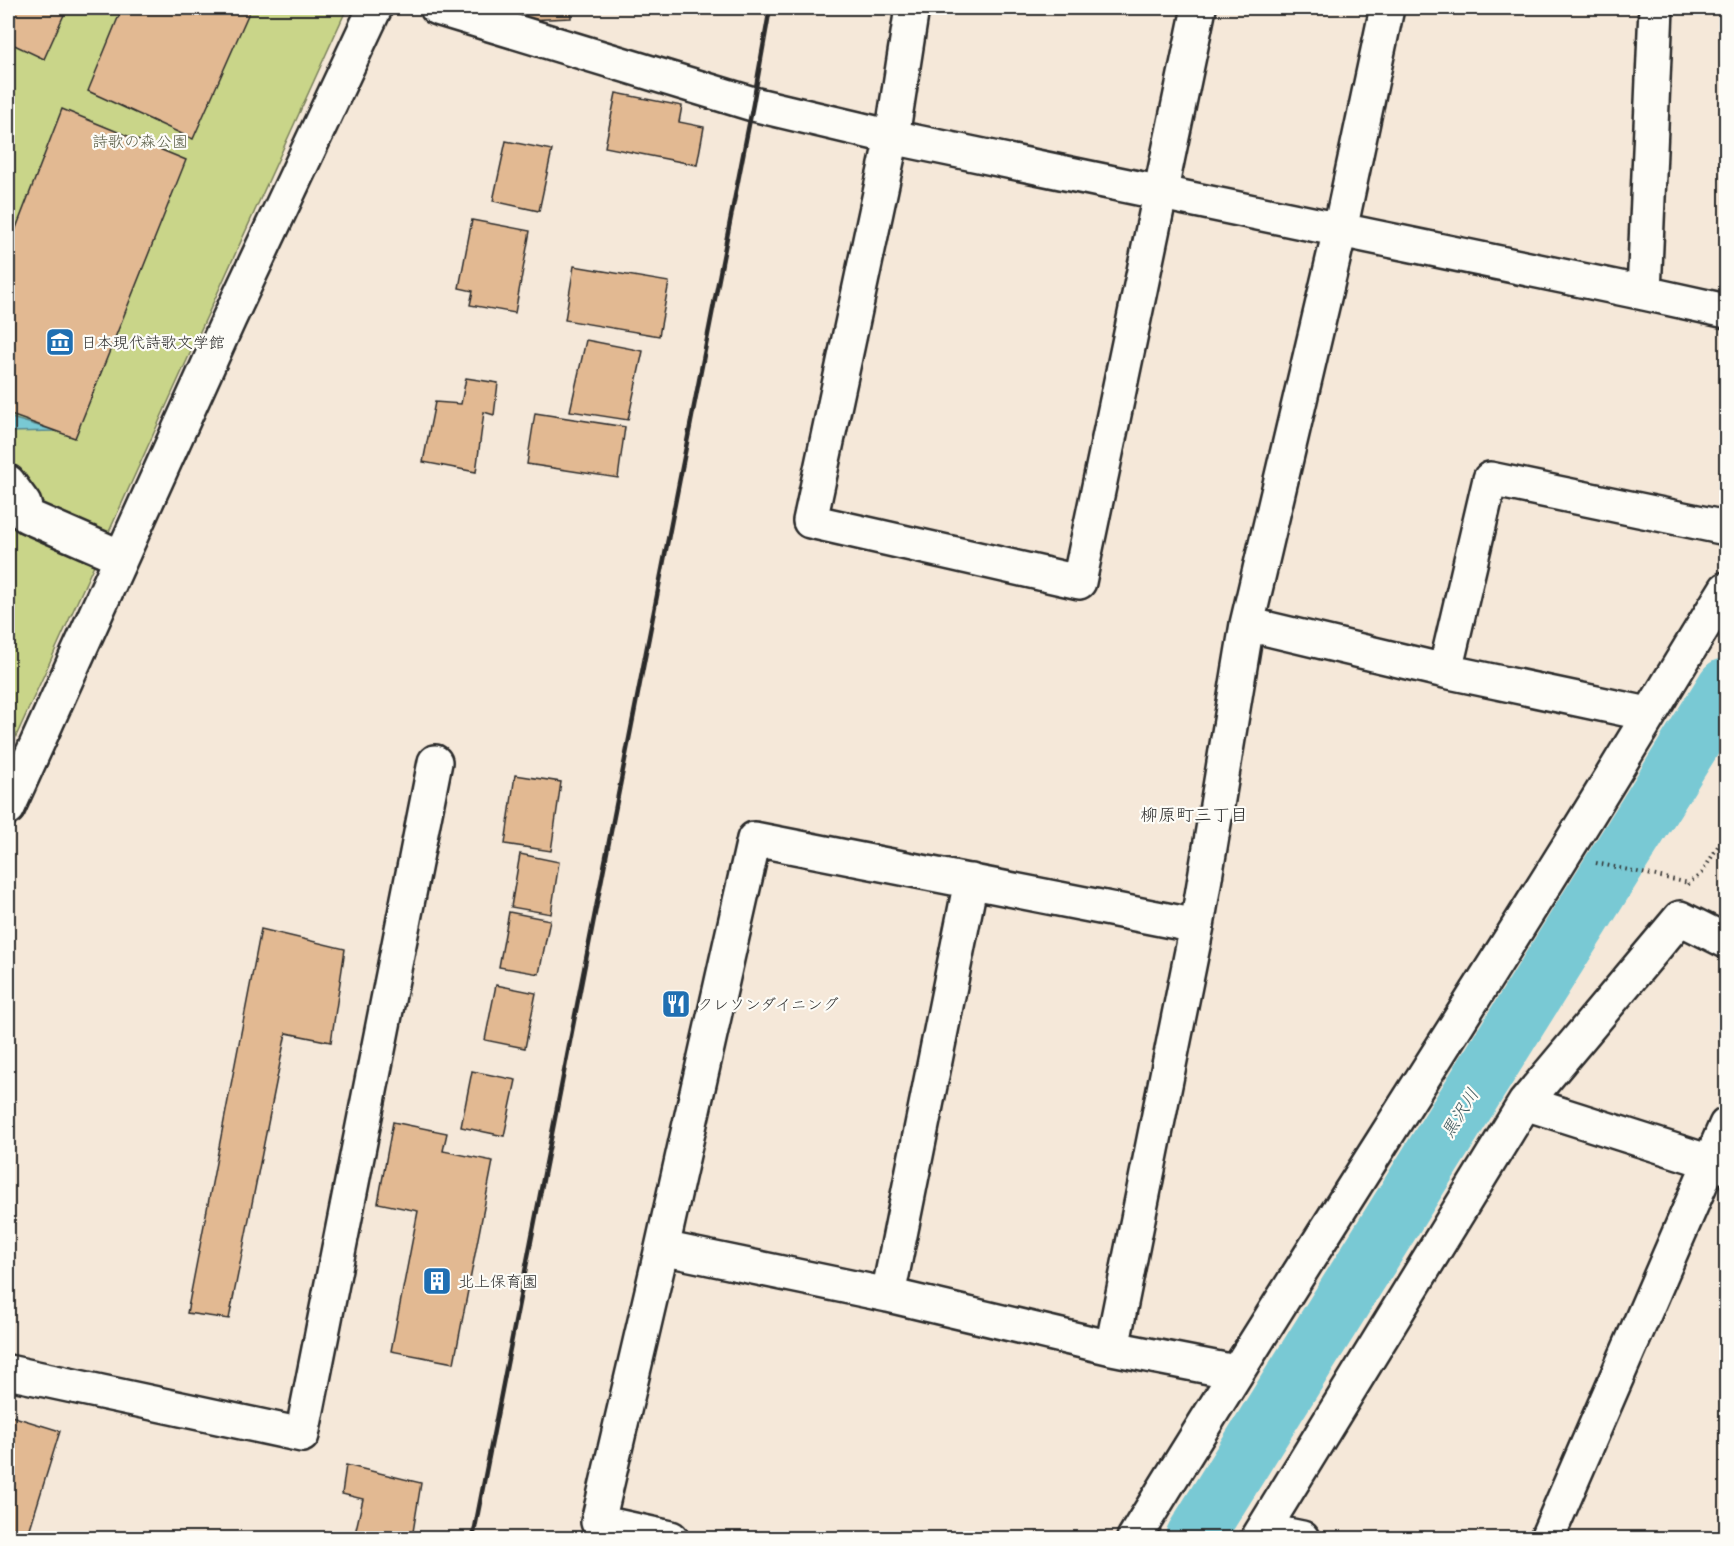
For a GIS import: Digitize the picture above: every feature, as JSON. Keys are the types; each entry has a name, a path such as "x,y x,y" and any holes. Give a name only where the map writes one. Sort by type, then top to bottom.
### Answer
{"street":[{"path":"8,808 120,556 375,8"},
{"path":"442,8 753,104 892,137 1726,312"},
{"path":"912,8 892,137 810,521 1079,582 1199,8"},
{"path":"1112,1348 1197,926 1247,624 1340,230 1387,8"},
{"path":"1644,293 1656,8"},
{"path":"1445,671 1490,479 1726,528"},
{"path":"8,482 24,504 27,516 120,556"},
{"path":"1134,1539 1235,1372 1563,856 1726,589"},
{"path":"1247,624 1445,671 1648,714"},
{"path":"8,1372 302,1435 435,762"},
{"path":"671,1539 598,1522 754,839 1197,926"},
{"path":"888,1295 971,881"},
{"path":"1302,1539 1261,1534 1525,1103 1680,918 1726,941"},
{"path":"1525,1103 1719,1164"},
{"path":"1547,1539 1719,1164 1726,1125"},
{"path":"662,1248 888,1295 1112,1348 1235,1372"}],"path":[{"path":"1680,918 1689,883 1702,873 1726,833"},
{"path":"1592,862 1689,883"}],"green space":[{"name":"詩歌の森公園","path":"8,8 347,8 8,754"}],"water":[{"path":"8,417 56,431 8,432"}],"building":[{"path":"8,8 67,8 44,59 8,42"},
{"path":"122,8 251,8 193,139 88,91"},
{"path":"527,8 571,8 571,18 526,20"},
{"path":"616,93 682,106 679,122 704,127 697,165 605,147"},
{"name":"日本現代詩歌文学館","path":"62,109 186,160 75,438 8,414 8,249"},
{"path":"506,141 552,150 539,211 493,201"},
{"path":"472,220 530,231 515,313 470,305 473,291 459,288"},
{"path":"574,266 669,282 659,336 565,320"},
{"path":"586,340 643,351 628,420 570,411"},
{"path":"466,378 498,383 494,415 484,412 476,472 423,462 435,402 461,404"},
{"path":"535,413 625,427 618,478 527,464"},
{"path":"515,775 561,782 551,851 505,844"},
{"path":"520,854 559,862 551,914 511,907"},
{"path":"509,912 550,920 539,974 499,967"},
{"path":"261,929 345,949 331,1042 286,1033 229,1319 187,1313"},
{"path":"496,985 536,993 525,1048 485,1040"},
{"path":"472,1071 516,1080 504,1136 461,1127"},
{"name":"北上保育園","path":"393,1122 447,1133 443,1151 493,1161 454,1363 391,1351 418,1211 378,1203"},
{"path":"8,1415 60,1431 27,1538 8,1538"},
{"path":"346,1465 421,1483 412,1538 354,1538 363,1499 342,1494"}],"waterway":[{"name":"黒沢川","path":"1194,1538 1726,687"}],"railway":[{"path":"473,1538 770,8"}],"place":[{"name":"日本現代詩歌文学館","path":"60,342"},
{"name":"クレソンダイニング","path":"676,1004"},
{"name":"北上保育園","path":"437,1281"}],"district":[{"name":"柳原町三丁目","path":"1194,815"}]}
